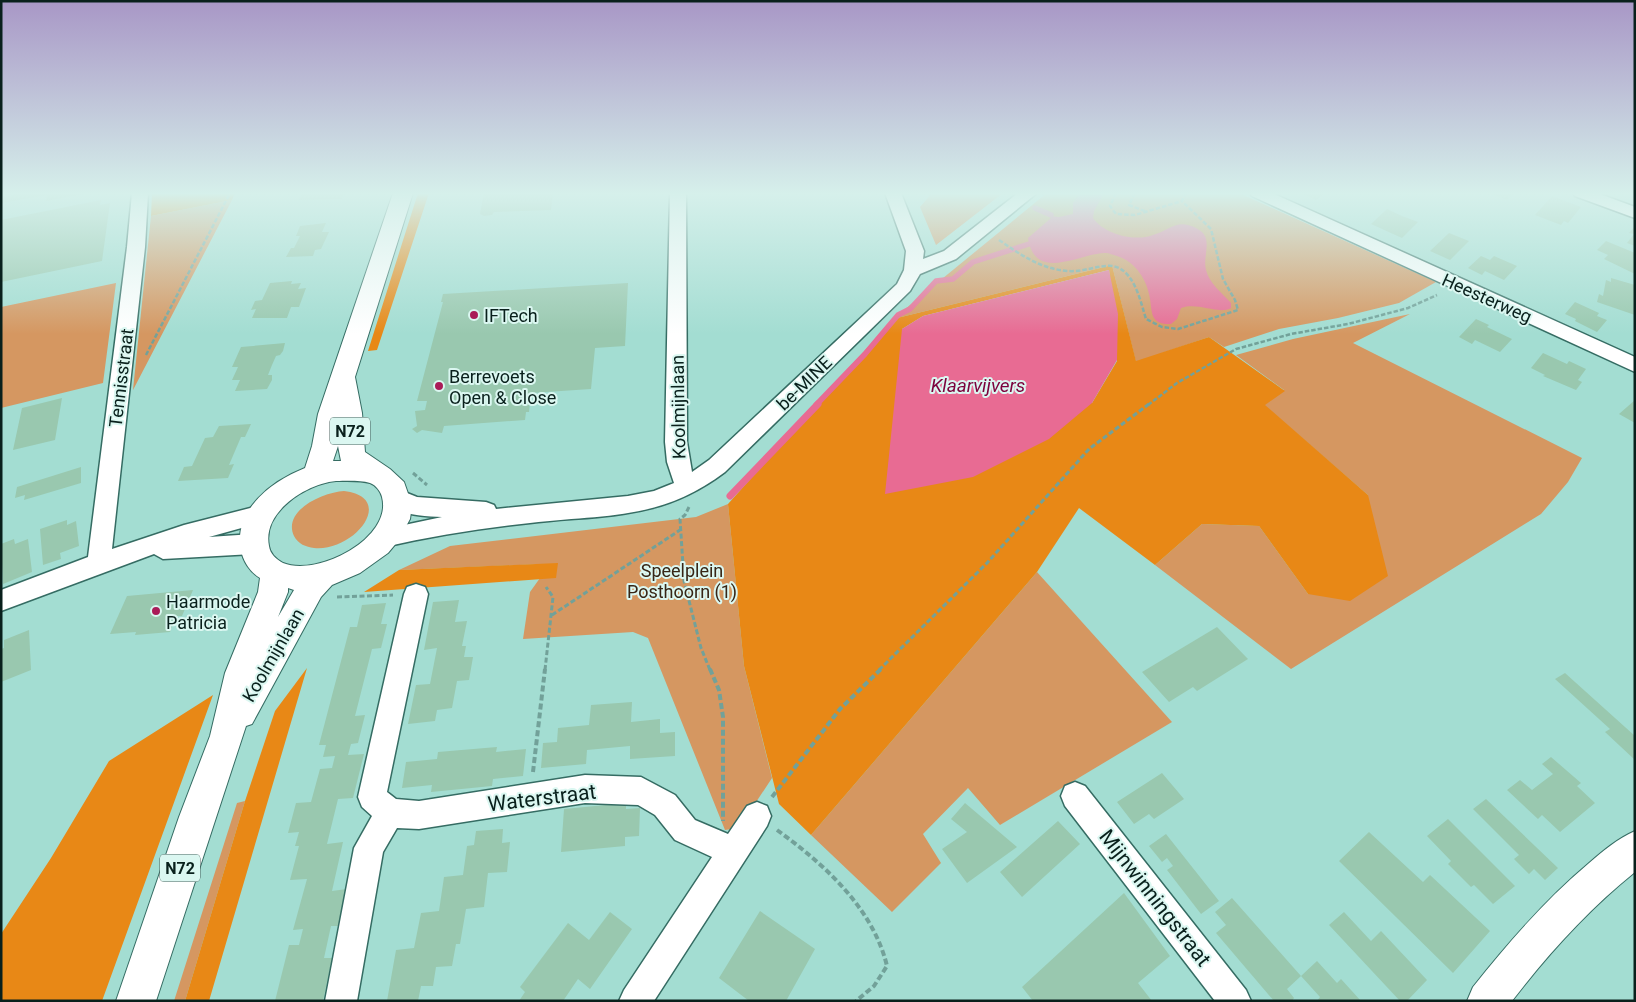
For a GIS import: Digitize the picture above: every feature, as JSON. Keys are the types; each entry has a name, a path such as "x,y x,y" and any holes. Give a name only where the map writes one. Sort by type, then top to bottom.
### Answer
{"main road":[{"name":"N72","path":"316,474 331,414 388,240"},
{"name":"N72","path":"344,379 349,413 352,457 385,479 393,487 397,498"},
{"path":"253,544 255,529 262,514 284,490 316,474 345,471 374,473"},
{"name":"Koolmijnlaan","path":"227,736 312,588 327,586 384,538 392,528 397,512 397,498"},
{"name":"Koolmijnlaan","path":"253,544 257,556 264,565 275,572 289,577 305,578 327,586"},
{"name":"Koolmijnlaan","path":"136,1001 197,817 227,736 241,673 273,592 275,572"},
{"path":"1487,1001 1546,929 1614,865 1635,849"}],"street":[{"name":"Tennisstraat","path":"99,563 137,240"},
{"name":"Koolmijnlaan","path":"384,538 413,531 527,514 642,502 664,497 687,498 678,462 676,442 678,240"},
{"path":"911,240 915,251 914,270 950,255 969,240"},
{"name":"Heesterweg","path":"1359,240 1635,365"},
{"name":"be-MINE","path":"687,498 717,466 904,287 914,270"},
{"name":"Koolmijnlaan","path":"397,498 415,506 527,514"},
{"path":"1,601 99,563 184,534 262,514"},
{"path":"144,548 180,549 253,544"},
{"path":"341,1001 369,848 390,813 372,797 416,594"},
{"name":"Waterstraat","path":"390,813 419,815 585,789 641,791 664,805 685,830 730,850"},
{"name":"Mijnwinningstraat","path":"1075,796 1235,1001"},
{"path":"635,1001 730,850 757,816"}],"path":[{"path":"144,359 206,240"},
{"path":"1009,246 1030,262 1050,268 1080,271 1104,264 1115,266 1126,273 1132,281 1146,320 1162,327 1178,329 1238,310 1235,300 1223,279 1214,240"},
{"path":"856,1001 874,986 887,966 881,943 859,906 827,873 801,847 757,816 840,709 987,563 1088,449 1177,383 1236,349 1291,334 1348,324 1408,308 1458,286"},
{"path":"687,498 686,515 680,519 684,581 701,648 719,690 723,717 723,831 730,850"},
{"path":"551,615 681,530"},
{"path":"327,586 416,594"},
{"path":"530,798 553,597 546,587"}],"green space":[{"path":"149,240 211,240 133,390"},
{"path":"934,240 943,240 936,245"},
{"path":"990,240 1343,240 1436,282 1399,303 1338,318 1279,329 1224,347 1209,337 1136,362 1112,265 893,319"},
{"path":"116,283 103,383 1,408 1,307"},
{"path":"1410,314 1353,343 1582,458 1568,482 1541,514 1291,669 1155,565 1202,524 1259,526 1308,594 1368,495 1264,405 1284,390 1236,355 1293,339"},
{"path":"344,491 360,495 367,503 369,513 364,523 355,533 343,542 329,547 311,548 298,541 294,536 292,527 294,518 299,511 316,499"},
{"name":"Speelplein Posthoorn (1)","path":"728,504 744,666 772,778 739,828 725,830 648,638 633,632 523,639 530,592 540,578 542,564 399,570 450,546 696,517"},
{"path":"1037,572 1172,722 1000,825 968,788 923,834 941,863 892,912 811,835"},
{"path":"245,801 185,1001 174,1001 237,803"}],"shaded area":[{"path":"403,240 414,240 377,350 368,351"},
{"path":"1112,265 1136,361 1209,337 1285,391 1265,405 1368,495 1388,576 1350,601 1308,594 1259,526 1202,524 1155,565 1079,508 1037,572 811,835 779,804 744,666 728,504 893,319","holes":["1109,270 1117,361 1092,403 902,329 923,316"]},
{"path":"558,563 556,578 364,592 399,570"},
{"path":"307,668 209,1001 185,1001 245,801 275,711"},
{"path":"213,695 102,1001 1,1001 1,934 51,858 109,761"}],"water":[{"path":"1029,240 1206,240 1206,270 1216,288 1231,303 1231,308 1220,310 1195,306 1181,308 1177,319 1171,324 1162,323 1153,316 1146,285 1140,273 1124,259 1106,253 1049,263 1040,260 1032,252"},
{"name":"Klaarvijvers","path":"1109,270 1118,314 1117,360 1092,403 1049,439 973,477 885,494 902,329 923,316"}],"building":[{"path":"1,240 105,240 102,261 1,282"},
{"path":"298,240 325,240 321,249 315,250 313,256 286,257 291,248 294,248"},
{"path":"1442,240 1469,241 1450,260 1430,251"},
{"path":"1630,240 1635,240 1635,246 1627,243"},
{"path":"1606,241 1635,253 1635,274 1604,259 1608,255 1597,250"},
{"path":"1481,256 1490,260 1494,256 1517,266 1504,280 1485,271 1482,275 1468,268"},
{"path":"1611,278 1635,285 1635,315 1597,302 1599,294 1603,296 1606,280 1611,282"},
{"path":"292,281 291,284 301,283 298,289 306,288 299,307 291,307 287,318 252,318 256,309 251,310 255,301 262,300 270,283"},
{"path":"628,283 625,346 595,348 591,389 531,393 529,412 526,412 525,420 444,426 442,433 422,430 417,433 412,429 417,426 415,411 425,410 427,401 417,401 443,302 441,302 443,294"},
{"path":"1575,302 1599,313 1597,316 1607,320 1597,332 1565,314"},
{"path":"1476,319 1489,325 1487,327 1512,339 1500,352 1475,340 1472,344 1459,337"},
{"path":"285,343 283,351 280,355 276,356 268,375 272,375 272,380 267,389 235,391 240,380 232,380 238,367 232,367 241,347"},
{"path":"1543,353 1567,364 1569,361 1586,369 1578,380 1582,382 1576,390 1543,376 1545,375 1531,368"},
{"path":"62,398 55,440 13,450 22,408"},
{"path":"1635,400 1635,423 1619,414"},
{"path":"251,424 245,437 241,437 229,465 234,464 228,478 178,481 184,467 192,466 205,438 213,437 219,426"},
{"path":"81,467 81,483 24,500 25,495 15,498 17,487"},
{"path":"67,520 67,525 76,521 79,546 60,553 61,559 43,565 40,529"},
{"path":"14,539 15,544 28,539 32,572 3,584 1,544"},
{"path":"193,590 182,616 176,616 170,632 135,635 136,632 110,634 127,596"},
{"path":"459,600 455,622 467,621 462,646 466,646 464,657 473,657 469,680 457,681 452,708 437,710 435,721 408,724 416,685 430,684 437,648 424,650 433,602"},
{"path":"386,603 381,624 387,624 381,648 372,649 355,716 365,715 358,743 351,744 348,755 364,754 353,798 338,799 327,844 343,842 332,891 347,889 339,926 331,926 324,958 332,958 323,1001 275,1001 289,945 299,945 303,929 293,930 307,879 290,880 299,846 295,846 299,832 288,833 296,803 311,802 320,769 332,768 335,756 323,757 326,745 319,745 350,627 357,627 362,605"},
{"path":"1217,627 1248,659 1197,691 1193,687 1169,702 1142,672"},
{"path":"29,630 31,670 1,682 1,649 4,648 4,640"},
{"path":"1565,673 1635,736 1635,760 1605,732 1610,729 1555,679"},
{"path":"632,702 631,722 660,719 660,733 675,732 675,756 630,759 630,746 587,750 586,764 541,768 543,743 557,742 558,728 589,725 591,705"},
{"path":"497,747 496,752 526,749 523,776 493,779 492,786 431,792 432,785 402,788 406,762 437,759 438,752"},
{"path":"1551,757 1581,783 1577,786 1595,803 1560,832 1542,815 1538,819 1507,790 1520,780 1532,790 1553,774 1542,764"},
{"path":"1162,773 1184,799 1154,819 1149,814 1134,824 1117,802"},
{"path":"1486,799 1558,868 1545,880 1534,869 1529,874 1514,859 1519,855 1473,809"},
{"path":"626,803 626,809 640,808 639,836 625,837 625,846 561,852 564,809"},
{"path":"965,803 1017,847 967,883 942,849 967,832 951,819"},
{"path":"1448,819 1515,886 1493,904 1474,885 1471,887 1448,864 1451,861 1427,836"},
{"path":"1058,821 1080,844 1022,897 1000,872"},
{"path":"503,829 502,843 510,842 507,872 488,873 484,907 466,909 460,944 456,944 452,966 436,967 433,986 421,986 418,1001 387,1001 396,950 414,948 421,913 439,911 444,877 463,875 467,846 474,845 476,831"},
{"path":"1369,832 1423,882 1430,875 1490,931 1453,973 1339,861"},
{"path":"1166,834 1219,901 1201,914 1167,870 1173,866 1167,858 1162,862 1149,846"},
{"path":"1124,893 1170,956 1138,983 1152,1001 1033,1001 1022,987"},
{"path":"1232,898 1301,976 1287,989 1294,998 1292,1001 1274,1001 1216,933 1226,925 1215,912"},
{"path":"760,911 815,949 786,1001 749,1001 719,978"},
{"path":"610,912 632,929 590,989 578,979 563,1001 519,1001 525,992 520,987 568,923 589,940"},
{"path":"1344,912 1371,941 1381,931 1427,980 1407,1001 1400,1001 1329,925"},
{"path":"1317,961 1337,983 1341,979 1361,1001 1317,1001 1320,997 1301,976"}],"waterway":[{"path":"816,405 865,354 898,315 910,309 936,281 953,279 973,262 1029,244"},
{"path":"730,496 818,404"}],"place":[{"name":"IFTech","path":"474,315"},
{"name":"Berrevoets Open & Close","path":"439,386"},
{"name":"Haarmode Patricia","path":"156,611"}]}
